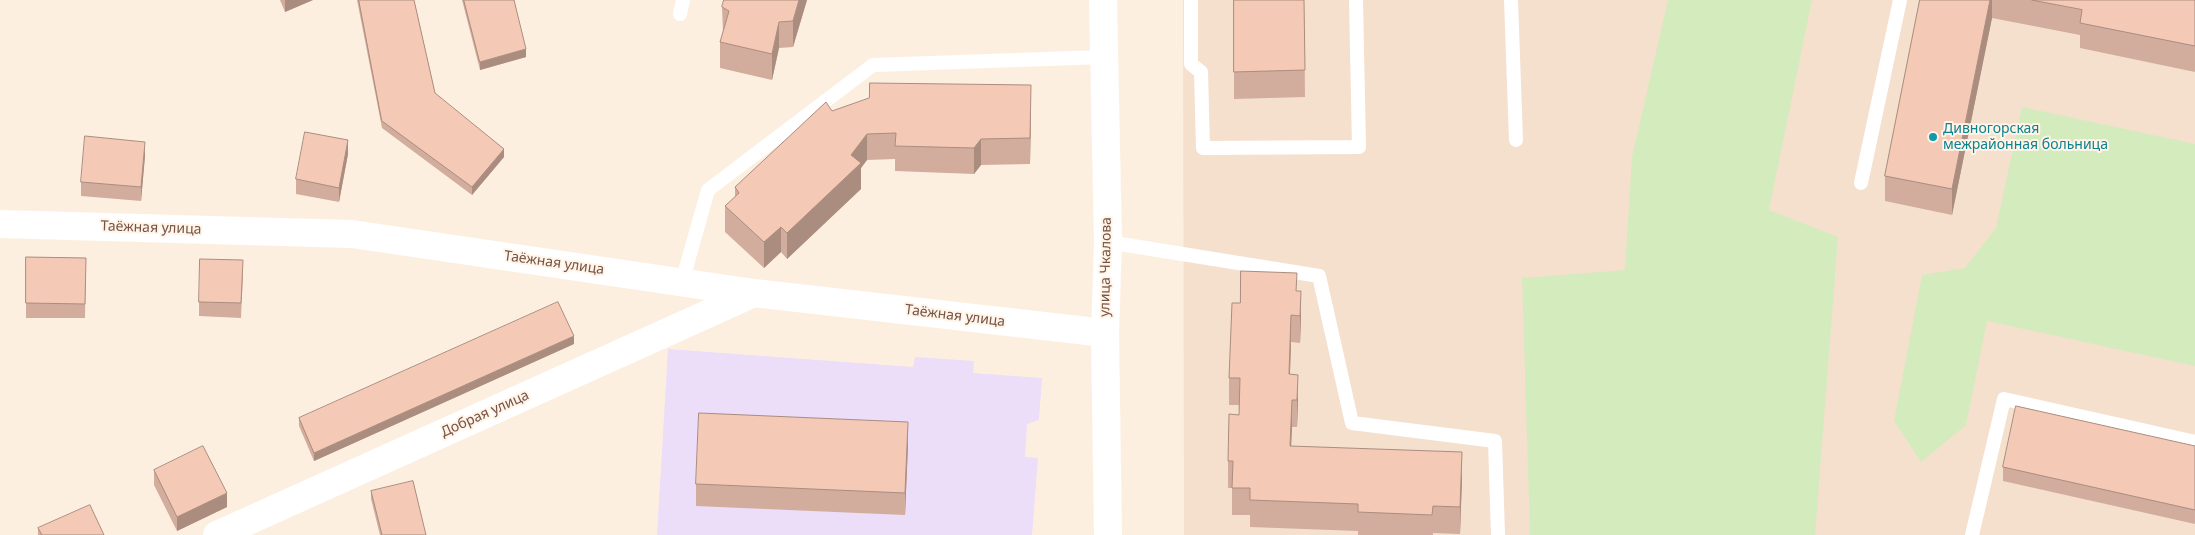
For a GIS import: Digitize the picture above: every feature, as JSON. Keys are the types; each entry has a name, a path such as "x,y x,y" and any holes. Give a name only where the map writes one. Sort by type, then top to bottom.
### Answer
{"street":[{"name":"улица Чкалова","path":"1103,0 1108,242 1106,333 1108,535"},
{"name":"Таёжная улица","path":"0,224 352,234 754,292 1106,333"},
{"name":"Добрая улица","path":"217,535 754,292"}],"lane":[{"path":"1191,0 1191,64 1200,72 1203,148 1359,147 1356,0"},
{"path":"1511,0 1516,140"},
{"path":"1861,183 1900,0"},
{"path":"682,282 708,190 873,65 1104,57"},
{"path":"1108,242 1319,276 1352,423 1495,441 1498,535"},
{"path":"1972,535 2004,399 2195,442"}],"shaded area":[{"path":"1183,0 2195,0 2195,535 1184,535"},
{"path":"668,349 913,367 915,357 974,361 973,373 1042,378 1039,420 1027,424 1025,457 1038,458 1032,535 657,535"}],"green space":[{"path":"1668,0 1812,0 1769,210 1838,237 1815,535 1530,535 1522,278 1625,270 1632,157"},
{"path":"2022,107 2195,144 2195,366 1987,321 1966,425 1921,462 1894,421 1922,275 1965,268 1996,228"}],"building":[{"path":"359,0 414,0 435,93 504,149 472,187 382,121"},
{"path":"464,0 514,0 526,49 480,62"},
{"path":"724,0 799,0 793,21 779,22 772,54 720,42 729,11 722,7"},
{"path":"1234,0 1304,0 1305,70 1234,72"},
{"path":"1920,0 1990,0 1952,189 1885,176"},
{"path":"2032,0 2195,0 2195,46 2080,23 2082,10"},
{"path":"870,83 1031,85 1030,138 981,139 974,148 895,146 896,133 867,134 851,155 861,163 787,233 781,227 764,242 725,206 739,193 735,187 826,102 832,111 869,98"},
{"path":"305,132 348,140 339,188 296,179"},
{"path":"85,136 145,142 141,187 81,182"},
{"path":"26,257 86,258 85,304 26,303"},
{"path":"200,259 243,260 241,303 199,302"},
{"path":"1241,271 1297,273 1296,291 1301,291 1300,316 1291,315 1289,374 1298,375 1297,400 1292,400 1290,446 1462,452 1460,507 1433,506 1432,515 1358,512 1358,504 1250,500 1250,488 1232,488 1233,461 1228,461 1229,414 1239,415 1240,378 1229,378 1232,303 1240,303"},
{"path":"558,302 574,336 314,453 299,418"},
{"path":"2016,406 2195,446 2195,510 2003,467"},
{"path":"699,413 908,422 905,493 696,484"},
{"path":"203,446 227,493 177,517 154,470"},
{"path":"413,481 426,535 382,535 371,491"},
{"path":"90,505 104,535 42,535 38,528"}],"place":[{"name":"Дивногорская межрайонная больница","path":"1933,137"}]}
